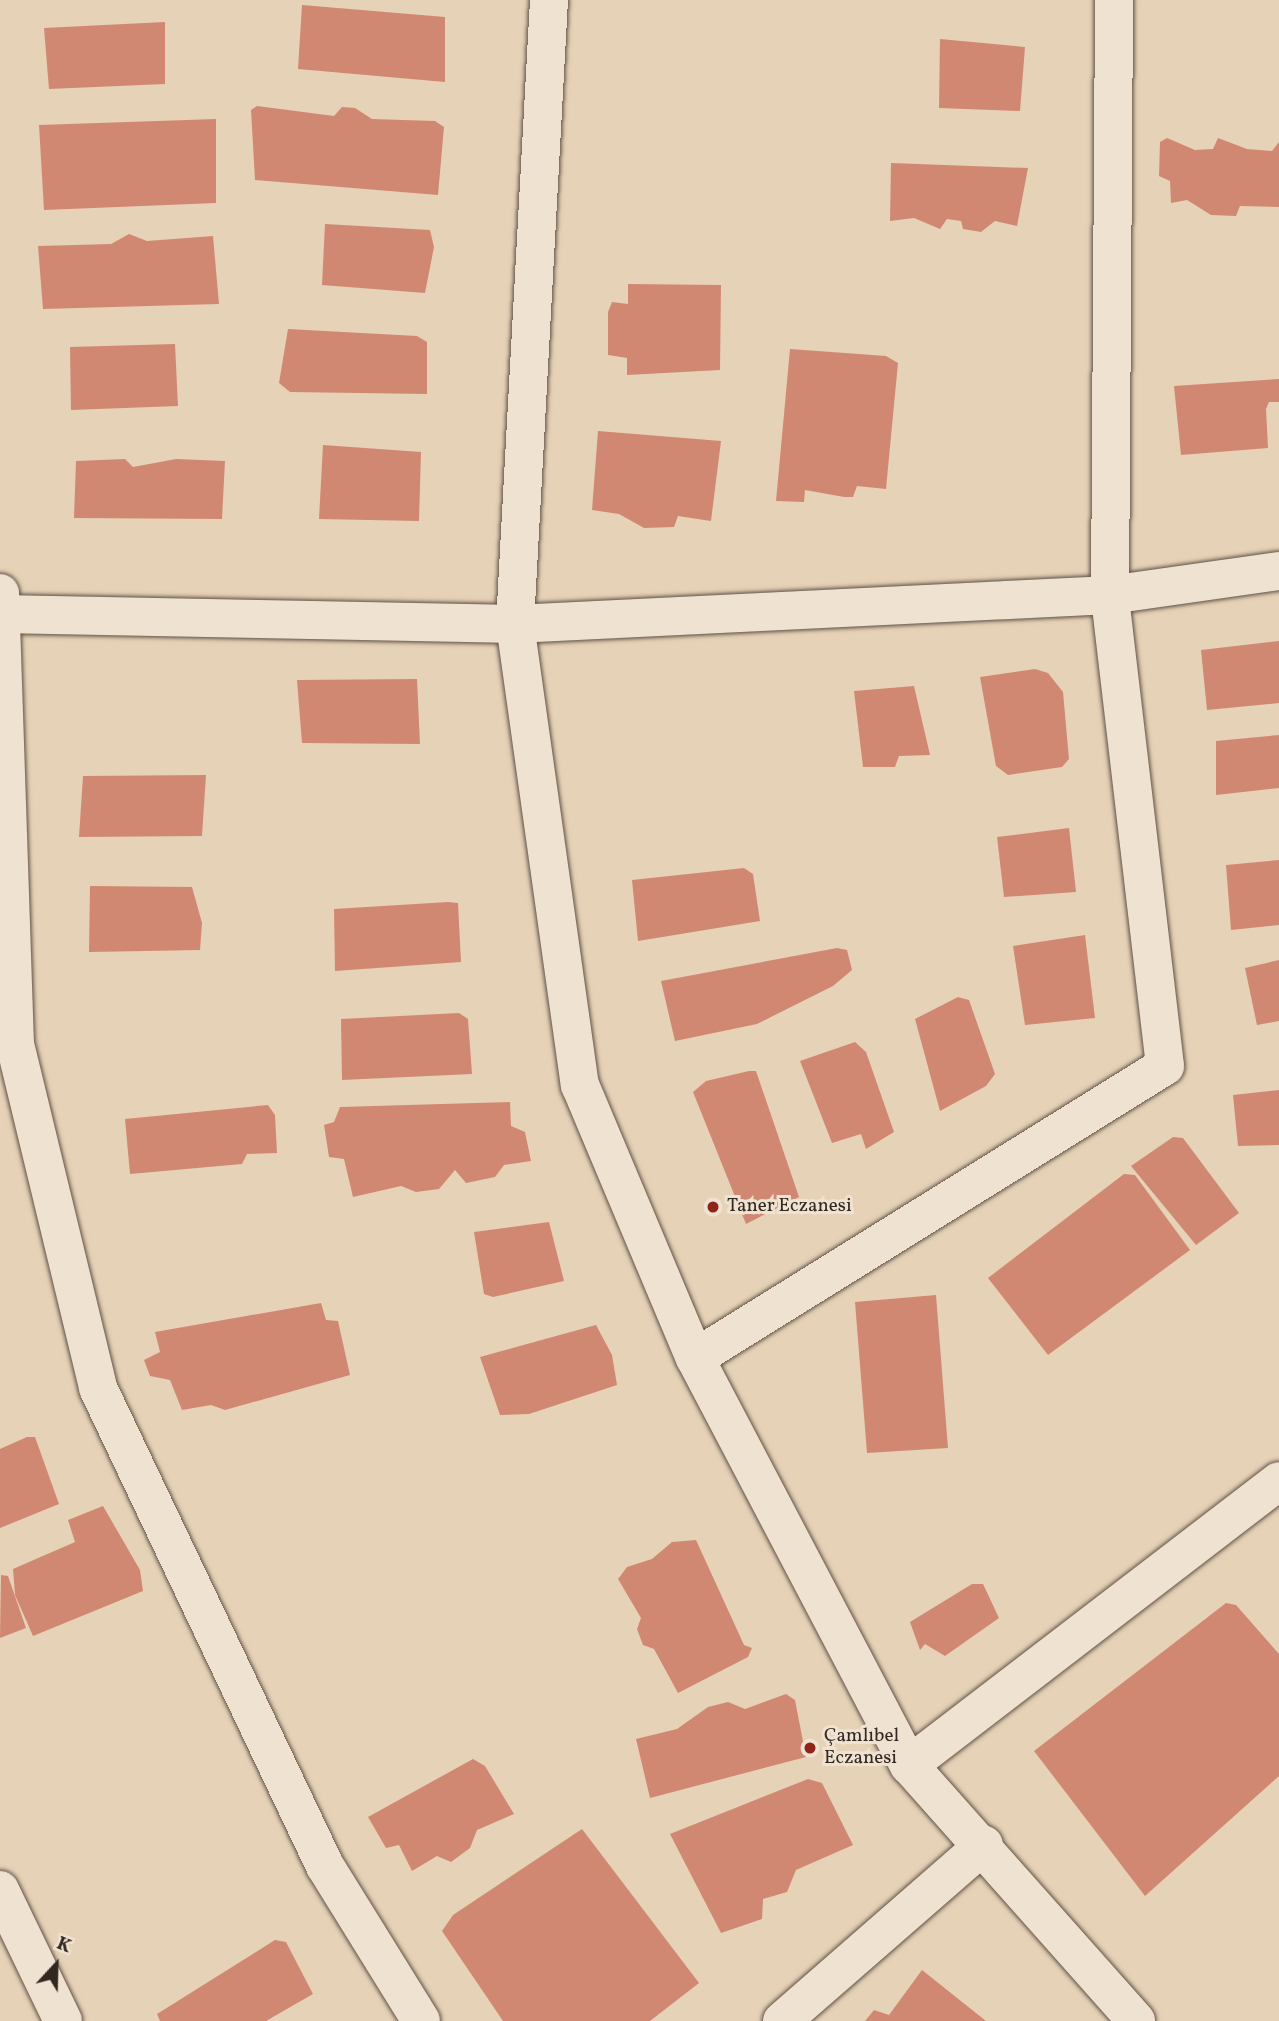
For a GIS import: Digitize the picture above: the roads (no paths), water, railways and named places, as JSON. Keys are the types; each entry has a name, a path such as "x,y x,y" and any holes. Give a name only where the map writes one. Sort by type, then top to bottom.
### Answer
{"street":[{"path":"549,0 515,625 580,1085 695,1358 909,1765 984,1845 1136,2021"},
{"path":"695,1358 1164,1066 1110,595 1114,0"},
{"path":"421,2021 325,1866 98,1388 15,1044 0,607 515,625 1110,595 1279,571"},
{"path":"909,1765 1279,1481"},
{"path":"782,2021 984,1845"},
{"path":"0,1890 63,2021"}],"place":[{"name":"Taner Eczanesi","path":"713,1207"},
{"name":"Çamlıbel Eczanesi","path":"810,1748"}]}
